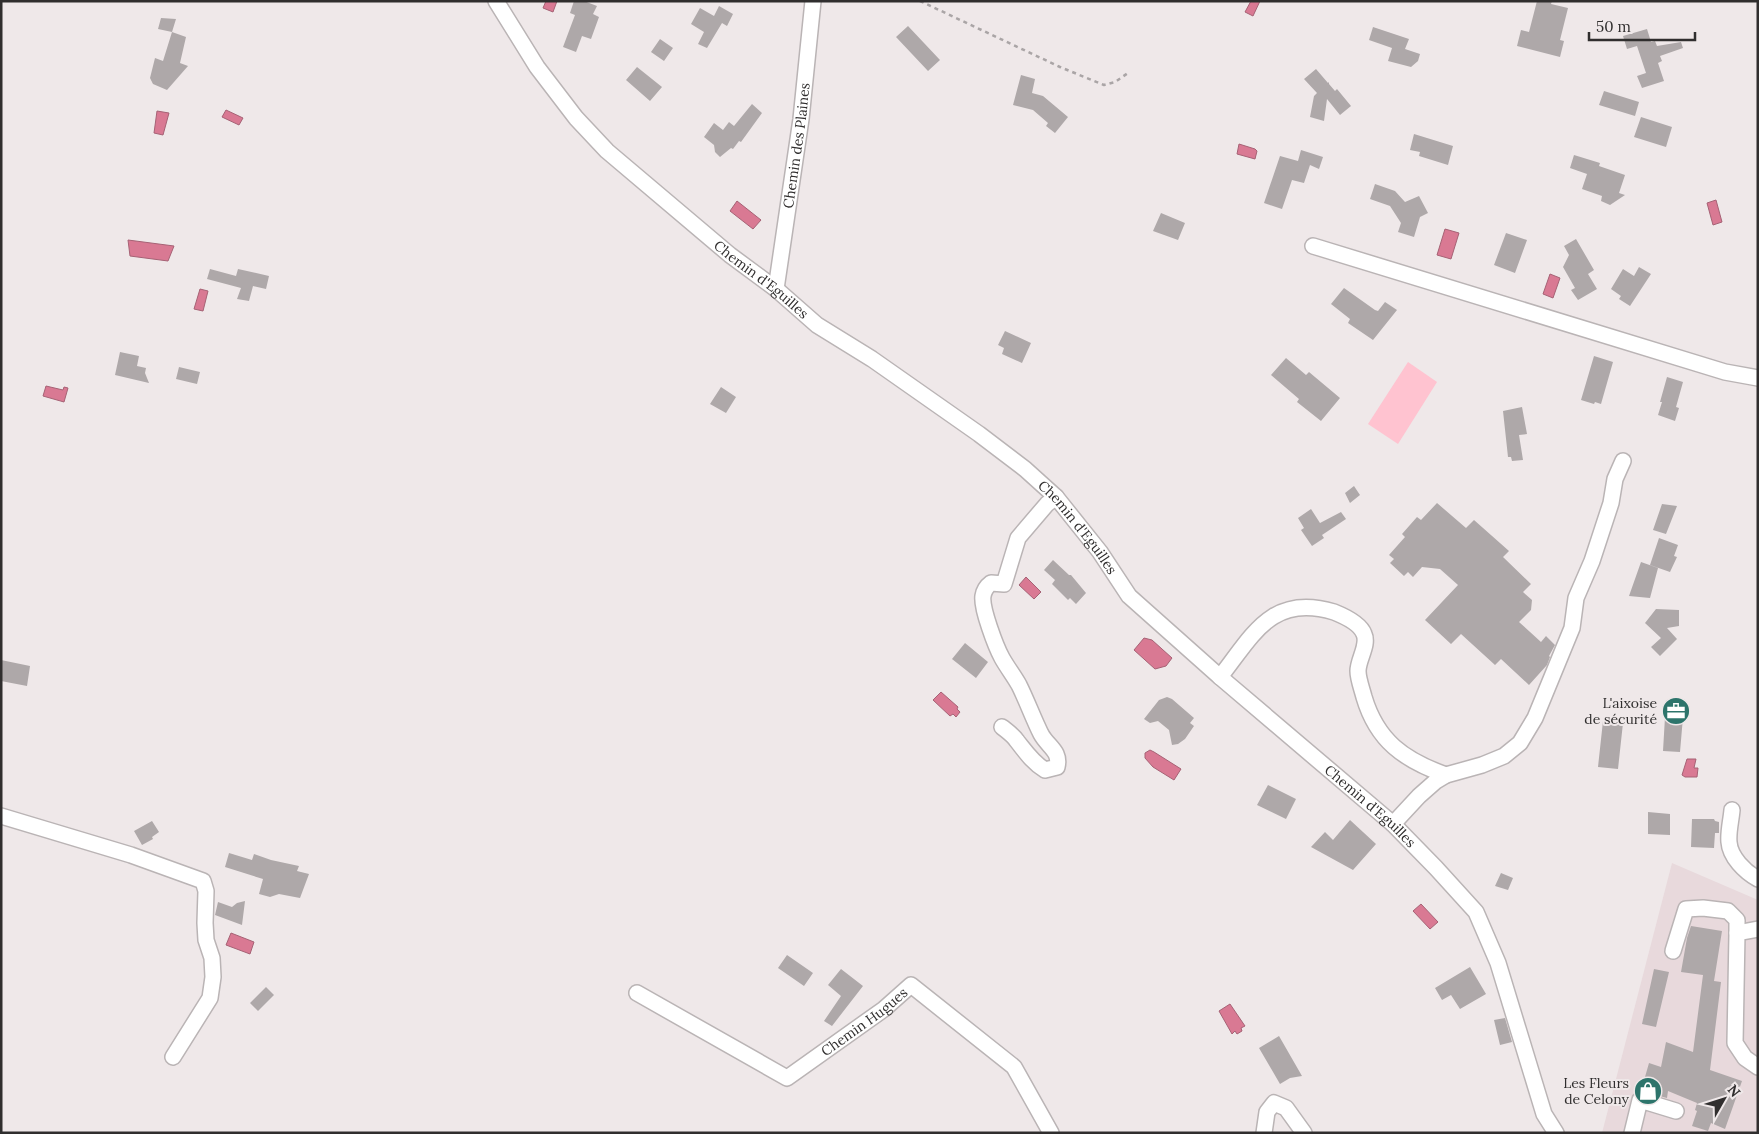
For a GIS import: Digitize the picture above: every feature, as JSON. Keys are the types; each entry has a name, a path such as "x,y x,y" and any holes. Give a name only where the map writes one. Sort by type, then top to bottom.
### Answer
{"street":[{"name":"Chemin d'Eguilles","path":"496,1 537,67 576,118 608,151 730,255 776,289 817,325 872,359 979,434 1025,469 1056,497 1100,552 1129,596 1220,678 1393,824 1436,868 1476,912 1498,963 1544,1114 1556,1133"},
{"name":"Chemin des Plaines","path":"776,289 801,119 813,1"},
{"path":"1313,246 1725,372 1758,378"},
{"path":"1393,824 1426,789 1446,775 1482,765 1504,756 1520,743 1535,718 1572,628 1576,598 1592,561 1611,503 1615,479 1623,461"},
{"path":"1002,727 1016,739 1039,766 1045,770 1057,767 1059,760 1056,752 1040,732 1019,685 1001,656 990,627 983,596 986,588 991,583 1004,584 1018,538 1047,504 1056,497"},
{"path":"1220,678 1261,626 1278,612 1309,606 1339,614 1350,619 1364,632 1366,640 1358,671 1366,704 1383,737 1403,754 1446,775"},
{"path":"1732,810 1729,842 1733,855 1741,866 1758,879"},
{"path":"1,816 131,855 203,881 206,891 204,923 206,940 212,958 213,977 210,998 173,1057"},
{"path":"1673,951 1686,909 1703,908 1728,911 1737,920 1735,1043 1745,1058 1758,1067"},
{"path":"1737,933 1758,929"},
{"name":"Chemin Hugues","path":"637,993 787,1078 884,1009 911,985 1014,1067 1051,1133"},
{"path":"1632,1133 1640,1100 1676,1111"},
{"path":"1264,1133 1267,1112 1274,1103 1286,1108 1304,1133"}],"path":[{"path":"920,1 1060,68 1104,85 1115,82 1128,73"}],"shaded area":[{"path":"546,1 557,1 553,12 543,8"},
{"path":"1251,1 1260,1 1253,16 1245,12"},
{"path":"226,110 243,118 239,125 222,117"},
{"path":"157,111 169,113 163,135 154,133"},
{"path":"1239,144 1255,149 1257,151 1255,159 1237,154"},
{"path":"1716,200 1722,222 1713,225 1707,203"},
{"path":"737,201 761,220 753,229 730,211"},
{"path":"1445,229 1459,233 1451,259 1437,255"},
{"path":"128,240 174,246 168,261 130,256"},
{"path":"1550,274 1560,278 1553,298 1543,294"},
{"path":"200,289 208,291 203,311 194,309"},
{"path":"1408,362 1437,382 1398,444 1368,424"},
{"path":"46,386 63,390 64,387 68,388 64,402 43,396"},
{"path":"1026,577 1041,592 1034,599 1019,585"},
{"path":"1144,638 1152,640 1172,658 1166,666 1155,669 1134,650"},
{"path":"941,692 958,707 957,709 960,712 956,717 953,714 950,716 933,700"},
{"path":"1150,750 1181,769 1174,780 1153,767 1145,758 1145,753"},
{"path":"1687,759 1696,759 1694,768 1698,768 1697,777 1685,777 1682,775"},
{"path":"1672,863 1758,900 1758,1131 1747,1133 1602,1133"},
{"path":"1421,904 1438,922 1430,929 1413,911"},
{"path":"231,933 254,942 250,954 226,945"},
{"path":"1230,1004 1245,1026 1237,1034 1235,1031 1232,1034 1219,1011"}],"building":[{"path":"574,1 584,1 597,6 593,14 599,17 591,39 582,36 576,52 563,47 575,15 570,13"},
{"path":"1537,1 1552,1 1551,4 1568,8 1560,40 1564,41 1560,57 1517,46 1521,30 1529,32"},
{"path":"719,6 733,14 727,26 722,23 707,48 698,44 704,32 691,24 700,8 714,16"},
{"path":"161,18 176,19 172,32 158,29"},
{"path":"908,26 940,60 928,71 896,37"},
{"path":"1373,27 1409,39 1405,49 1420,54 1418,61 1411,67 1388,61 1392,48 1369,40"},
{"path":"1647,29 1651,42 1655,41 1657,46 1681,42 1683,48 1660,56 1662,61 1658,63 1664,81 1642,88 1637,76 1646,73 1637,46 1627,49 1623,36"},
{"path":"172,32 186,37 180,63 188,66 167,90 153,84 150,78 155,58 163,61"},
{"path":"660,39 673,48 664,61 651,52"},
{"path":"637,67 662,87 650,101 626,80"},
{"path":"1316,69 1335,91 1337,89 1351,106 1340,115 1327,99 1324,121 1310,117 1314,96 1317,93 1304,79"},
{"path":"1021,75 1035,79 1032,93 1043,96 1068,117 1055,133 1046,126 1048,123 1033,110 1013,105"},
{"path":"1604,91 1639,102 1635,116 1599,105"},
{"path":"752,104 762,113 741,142 739,141 733,149 731,148 720,157 715,152 714,145 704,137 714,123 723,130 729,122 734,126"},
{"path":"1641,117 1672,127 1666,147 1634,137"},
{"path":"1414,134 1453,146 1448,165 1419,156 1420,152 1410,150"},
{"path":"1301,150 1323,157 1319,169 1310,165 1304,183 1292,180 1282,209 1264,203 1280,156 1298,161"},
{"path":"1574,155 1600,163 1599,166 1625,175 1619,193 1625,195 1610,205 1601,201 1602,196 1582,189 1587,174 1570,168"},
{"path":"1375,184 1395,191 1405,202 1419,196 1428,213 1420,217 1414,237 1398,232 1401,223 1390,206 1370,199"},
{"path":"1161,213 1185,223 1178,240 1153,231"},
{"path":"1506,233 1527,240 1515,273 1494,265"},
{"path":"1576,239 1594,270 1588,274 1597,289 1578,300 1571,290 1575,288 1563,267 1569,255 1564,246"},
{"path":"1639,267 1651,274 1630,306 1619,299 1621,296 1611,289 1623,269 1634,276"},
{"path":"210,269 236,276 238,269 269,276 266,289 253,286 249,301 237,299 241,288 207,279"},
{"path":"1344,288 1375,310 1378,311 1385,302 1397,310 1373,340 1348,323 1350,319 1331,304"},
{"path":"1005,331 1031,343 1022,363 1002,354 1004,348 998,345"},
{"path":"120,352 139,356 137,366 146,368 145,373 149,383 115,375"},
{"path":"1594,356 1613,362 1601,404 1581,400"},
{"path":"1286,358 1306,375 1309,372 1340,398 1321,421 1297,402 1299,399 1271,375"},
{"path":"179,367 200,372 197,384 176,379"},
{"path":"1667,377 1683,382 1676,407 1679,408 1675,421 1658,415"},
{"path":"721,387 736,397 726,413 710,404"},
{"path":"1522,407 1527,434 1519,435 1523,460 1512,461 1511,457 1508,457 1503,411"},
{"path":"1354,486 1360,495 1350,503 1345,493"},
{"path":"1437,503 1466,528 1474,520 1509,551 1503,557 1531,584 1523,592 1532,600 1531,610 1519,622 1541,642 1546,636 1555,645 1547,665 1529,685 1501,659 1495,665 1461,634 1451,644 1425,620 1458,585 1440,569 1422,567 1413,577 1408,572 1404,576 1390,563 1394,559 1389,555 1405,537 1402,534 1417,517 1421,520"},
{"path":"1662,504 1677,506 1666,534 1653,530"},
{"path":"1311,509 1320,523 1341,512 1346,519 1322,535 1324,538 1312,546 1301,530 1304,528 1298,518"},
{"path":"1659,538 1678,545 1674,556 1677,557 1670,572 1650,565"},
{"path":"1053,560 1071,575 1086,593 1076,604 1070,598 1068,600 1052,584 1055,580 1044,570"},
{"path":"1641,562 1658,568 1650,598 1629,596"},
{"path":"1656,609 1679,610 1679,626 1667,628 1677,639 1660,656 1651,647 1661,638 1645,623"},
{"path":"965,643 988,662 976,678 952,659"},
{"path":"1,660 30,666 27,686 1,681"},
{"path":"1167,697 1194,718 1190,723 1194,726 1185,739 1178,744 1172,745 1169,730 1158,721 1150,723 1144,719 1159,700"},
{"path":"1666,700 1680,702 1678,717 1683,717 1680,752 1663,751"},
{"path":"1603,721 1623,723 1618,769 1598,767"},
{"path":"1268,785 1296,799 1286,819 1257,805"},
{"path":"1648,812 1670,814 1670,835 1648,834"},
{"path":"1692,819 1714,819 1719,822 1719,833 1715,833 1714,848 1691,847"},
{"path":"1350,820 1376,844 1353,870 1311,847 1325,832 1333,840"},
{"path":"152,821 159,832 152,837 153,839 142,845 134,831"},
{"path":"229,853 252,860 254,854 299,866 297,871 309,874 300,898 279,894 270,897 259,894 263,879 225,867"},
{"path":"1501,873 1513,878 1508,890 1495,886"},
{"path":"245,901 242,925 215,915 218,902 232,907 237,903"},
{"path":"1691,926 1722,931 1714,981 1721,982 1710,1070 1742,1081 1725,1129 1711,1123 1708,1131 1692,1126 1697,1111 1695,1110 1697,1103 1668,1091 1667,1098 1641,1091 1649,1063 1661,1067 1666,1042 1693,1052 1703,975 1681,972"},
{"path":"787,955 813,973 804,986 778,968"},
{"path":"1470,967 1486,994 1460,1009 1451,995 1442,1000 1435,988"},
{"path":"841,969 863,986 832,1026 824,1021 841,996 828,985"},
{"path":"1654,969 1669,972 1656,1027 1642,1024"},
{"path":"266,987 274,995 258,1011 250,1003"},
{"path":"1505,1018 1512,1042 1500,1045 1494,1020"},
{"path":"1279,1036 1302,1076 1290,1078 1280,1084 1259,1048"}],"place":[{"name":"L'aixoise de sécurité","path":"1676,711"},
{"name":"Les Fleurs de Celony","path":"1648,1091"}]}
